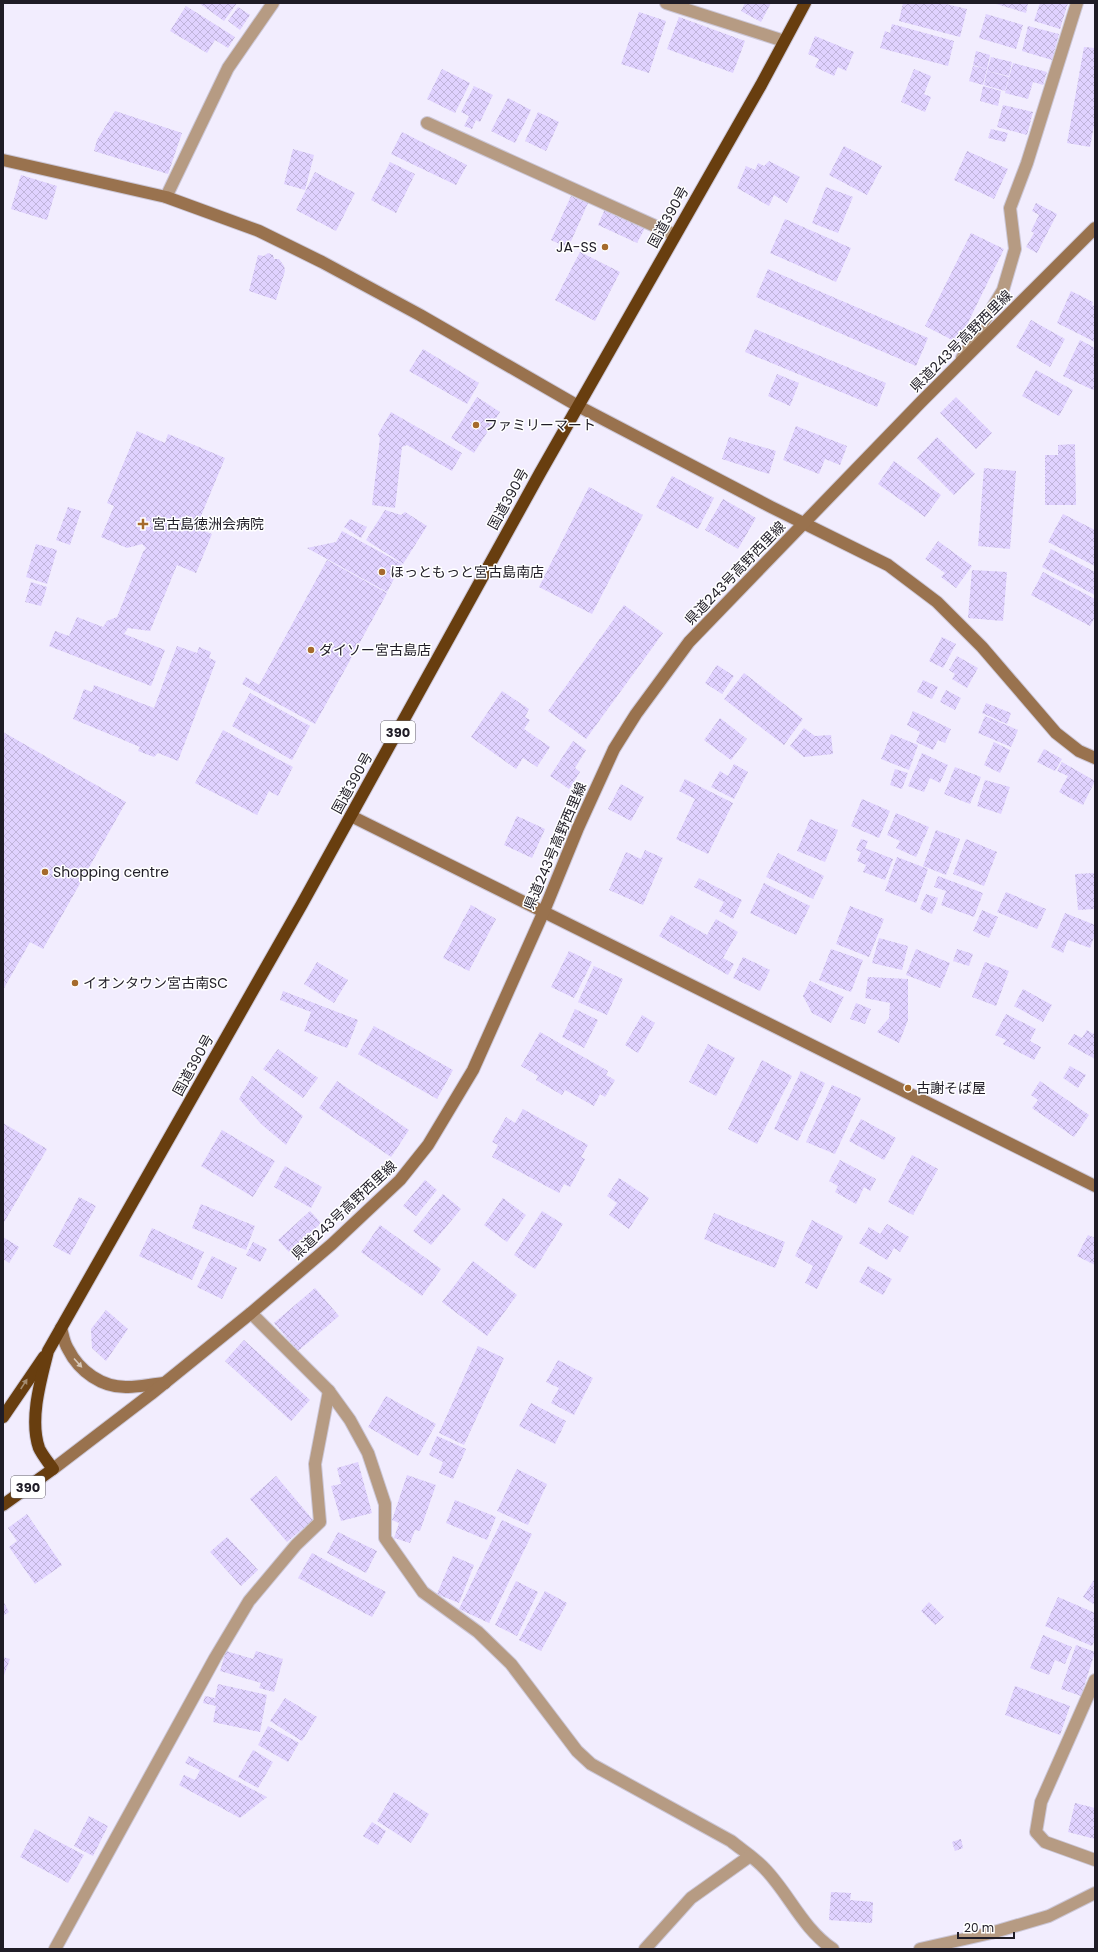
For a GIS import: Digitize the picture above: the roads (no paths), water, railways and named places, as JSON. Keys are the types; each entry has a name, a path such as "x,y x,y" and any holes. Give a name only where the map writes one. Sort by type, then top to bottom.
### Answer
{"highway":[{"name":"国道390号","path":"53,1469 40,1449 36,1417 39,1387 48,1351 351,816 578,406 805,3"},
{"path":"3,1417 48,1351"},
{"name":"390","path":"3,1505 53,1469"}],"street":[{"path":"166,197 228,68 273,3"},
{"path":"666,3 784,41"},
{"path":"958,365 1002,290 1015,249 1010,208 1027,164 1077,3"},
{"path":"427,123 675,235"},
{"path":"3,160 166,197 259,231 322,262 420,315 578,406 804,524 888,565 937,602 982,647 1056,733 1079,751 1095,758"},
{"name":"県道243号高野西里線","path":"53,1469 165,1383 251,1313 338,1239 400,1180 428,1145 451,1110 473,1070 614,749 636,714 690,642 958,365 1095,228"},
{"path":"351,816 1095,1186"},
{"path":"251,1313 329,1391 350,1420 368,1453 385,1504 385,1538 423,1592 478,1632 511,1664 577,1751 591,1764 730,1841 750,1856 765,1869 819,1940 833,1949"},
{"path":"62,1328 70,1352 92,1378 114,1386 127,1387 165,1383"},
{"path":"55,1949 215,1658 248,1601 296,1545 320,1522 315,1464 329,1391"},
{"path":"1095,1680 1042,1802 1036,1832 1045,1842 1095,1860"},
{"path":"645,1949 691,1898 750,1856"},
{"path":"920,1949 991,1933 1049,1916 1095,1893"}],"place":[{"name":"JA-SS","path":"605,247"},
{"name":"ファミリーマート","path":"476,425"},
{"name":"宮古島徳洲会病院","path":"143,524"},
{"name":"ほっともっと宮古島南店","path":"382,572"},
{"name":"ダイソー宮古島店","path":"311,650"},
{"name":"Shopping centre","path":"45,872"},
{"name":"イオンタウン宮古南SC","path":"75,983"},
{"name":"古謝そば屋","path":"908,1088"}]}
